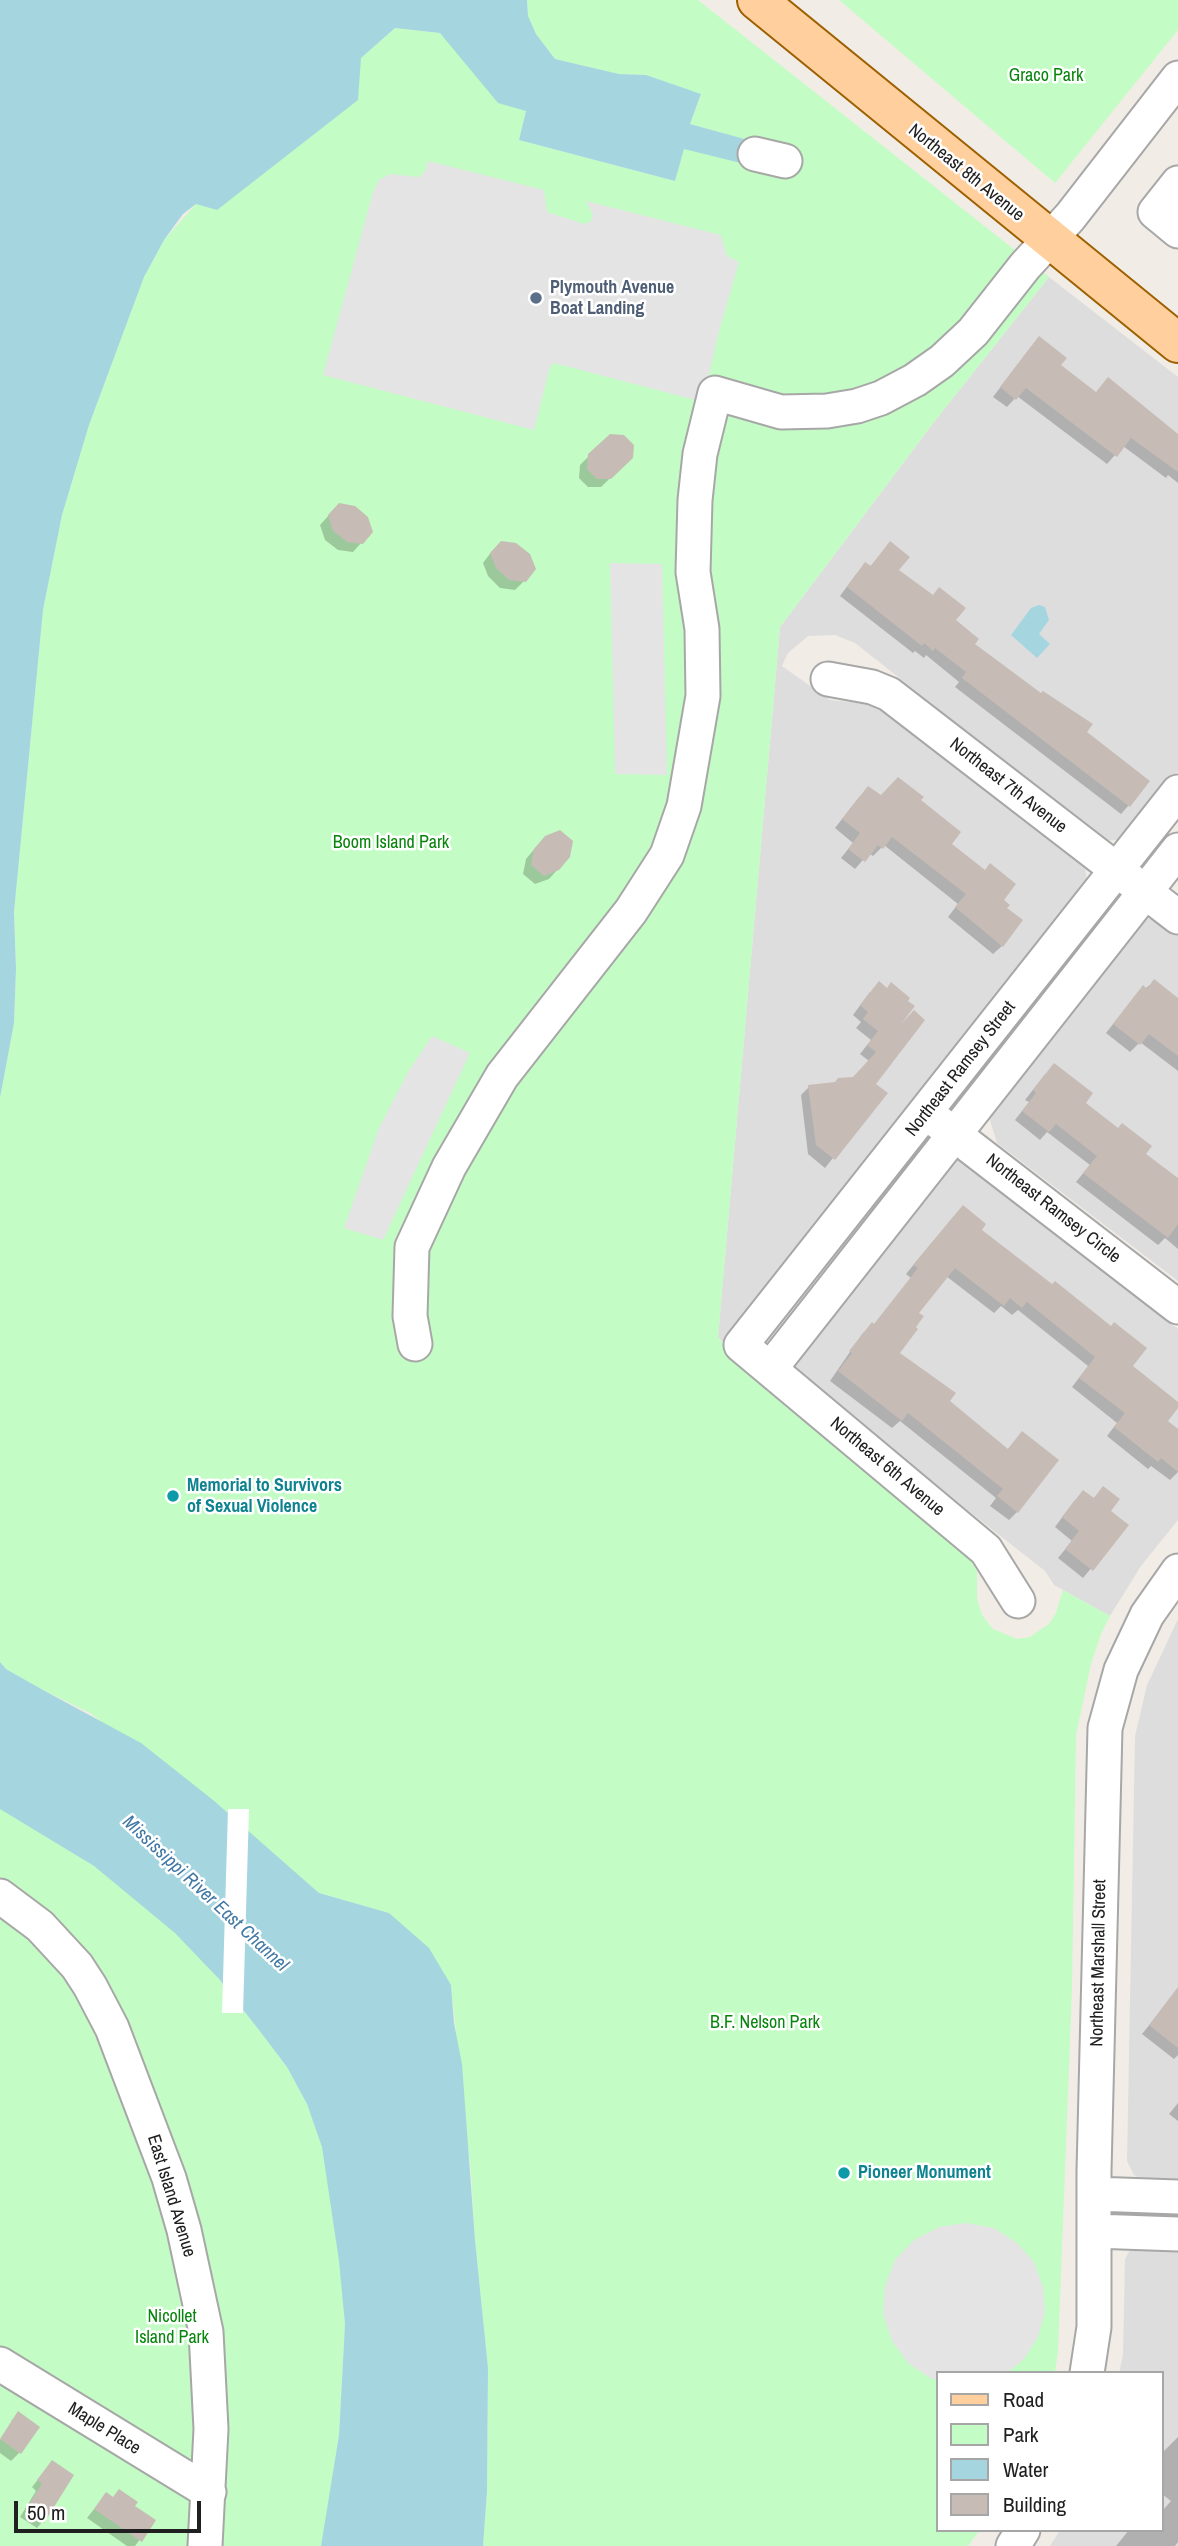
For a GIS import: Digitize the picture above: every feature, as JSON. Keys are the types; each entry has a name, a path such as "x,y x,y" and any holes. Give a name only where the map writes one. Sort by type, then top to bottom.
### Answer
{"main road":[{"name":"Northeast 8th Avenue","path":"757,0 1048,240 1178,343"}],"street":[{"path":"415,1345 410,1316 412,1247 449,1167 502,1076 631,911 667,855 684,806 703,696 702,629 693,572 695,500 700,454 715,393 781,412 827,411 857,406 881,398 915,380 973,332 1048,240 1070,218 1178,78"},
{"path":"1178,183 1155,212 1178,231"},
{"name":"Northeast 7th Avenue","path":"828,679 872,687 889,694 1178,917"},
{"name":"Northeast Ramsey Street","path":"741,1345 1178,792"},
{"name":"Northeast Ramsey Street","path":"770,1369 1178,850"},
{"name":"Northeast Ramsey Circle","path":"926,1113 1178,1307"},
{"name":"Northeast 6th Avenue","path":"741,1345 986,1550 1018,1601"},
{"name":"Northeast Marshall Street","path":"1087,2371 1094,2327 1094,2194 1105,1728 1121,1670 1147,1615 1178,1571"},
{"name":"East Island Avenue","path":"0,1896 40,1926 69,1956 90,1986 116,2039 169,2178 184,2230 206,2332 211,2429 205,2546"},
{"path":"1094,2194 1178,2197"},
{"path":"1094,2231 1178,2234"},
{"name":"Maple Place","path":"0,2364 209,2492"}],"shaded area":[{"name":"Plymouth Avenue Boat Landing","path":"428,161 544,190 547,212 584,224 591,221 593,215 586,201 721,235 727,256 739,262 718,335 703,402 554,363 550,367 534,430 323,375 373,192 379,180 390,174 419,177 425,171"},
{"path":"1049,277 1178,377 1178,771 1125,839 1106,841 855,643 835,635 808,636 788,653 782,666 830,700 872,704 1085,869 1089,891 724,1344 718,1337 780,627 934,422"},
{"path":"610,563 662,564 667,775 615,774"},
{"path":"1154,918 1178,936 1178,1281 997,1143 987,1111 1138,920"},
{"path":"432,1036 470,1053 383,1240 344,1228 379,1128 408,1072"},
{"path":"964,1158 1178,1329 1178,1520 1141,1566 1110,1616 1054,1585 1045,1571 794,1374 792,1359 944,1162"},
{"path":"1178,1619 1178,2181 1145,2181 1134,2175 1127,2161 1135,1736 1147,1685"},
{"path":"966,2223 994,2228 1017,2243 1034,2262 1043,2287 1045,2312 1038,2337 1024,2359 1009,2371 936,2371 936,2380 930,2378 908,2363 892,2341 883,2314 885,2286 895,2260 914,2240 939,2227"},
{"path":"1178,2245 1178,2546 1050,2546 1059,2532 1164,2532 1164,2371 1119,2371 1123,2355 1125,2259 1131,2248"}],"green space":[{"name":"Boom Island Park","path":"527,0 698,0 1049,277 934,422 780,627 718,1337 733,1356 970,1559 977,1571 977,1598 982,1615 993,1629 1017,1639 1030,1637 1049,1624 1056,1613 1063,1590 1110,1616 1091,1664 1076,1735 1072,1989 1055,2371 936,2371 936,2532 978,2532 968,2546 483,2546 487,2492 488,2368 451,1985 389,1913 319,1893 269,1850 90,1713 43,1690 6,1669 0,1662 0,1098 14,1023 14,912 43,610 62,515 89,425 144,277 164,240 196,204 395,28 440,33 526,111 519,140 675,181 684,149 758,143 690,124 701,95 646,75 619,74 555,59 536,34 528,16"},
{"name":"Graco Park","path":"839,0 1178,0 1178,30 1055,183"},
{"name":"Nicollet Island Park","path":"0,1808 94,1866 176,1932 219,1979 262,2034 287,2067 307,2104 323,2147 340,2261 345,2324 339,2434 322,2546 0,2546"}],"water":[{"path":"0,0 527,0 528,16 536,34 555,59 619,74 646,75 701,94 690,124 759,143 753,166 684,149 675,181 519,140 526,111 498,103 440,33 395,28 361,58 358,100 217,210 196,204 183,214 164,240 144,277 89,425 62,515 43,610 14,912 14,1023 0,1098"},
{"path":"1039,605 1045,607 1049,620 1039,634 1050,644 1037,658 1011,635 1031,608"},
{"name":"Mississippi River East Channel","path":"0,1662 6,1669 141,1743 213,1800 319,1893 389,1913 429,1948 451,1985 454,2023 462,2064 488,2368 487,2492 483,2546 321,2546 339,2435 345,2324 339,2261 322,2147 307,2104 287,2067 262,2034 219,1979 175,1933 94,1866 0,1809"}],"pier":[{"path":"228,1809 249,1809 243,2013 222,2013"}],"building":[{"path":"1039,336 1067,358 1061,365 1096,392 1108,377 1178,434 1178,472 1131,438 1117,457 1026,388 1016,400 1000,387"},
{"path":"610,434 624,435 634,445 633,458 611,479 597,479 587,469 588,454"},
{"path":"339,503 355,506 368,517 373,532 363,544 347,542 333,531 328,515"},
{"path":"501,541 516,543 530,554 536,569 526,582 509,580 496,568 490,553"},
{"path":"890,541 910,557 899,570 933,595 939,587 966,608 956,620 979,639 975,644 1041,693 1043,691 1093,724 1087,732 1150,781 1130,807 962,678 966,672 935,648 933,651 924,643 922,646 847,587 865,562 871,566"},
{"path":"898,777 924,797 921,800 961,832 952,844 985,870 990,863 1016,884 1004,900 1010,905 1007,908 1023,920 1003,947 955,907 966,894 892,837 883,849 878,845 865,862 848,849 860,833 842,819 868,786 881,795"},
{"path":"560,830 573,841 570,857 559,870 544,876 531,865 534,849 545,836"},
{"path":"1154,979 1178,998 1178,1056 1149,1034 1140,1045 1113,1024 1143,985 1147,989"},
{"path":"879,981 887,988 891,982 910,998 908,1001 915,1006 901,1024 914,1010 925,1020 876,1084 888,1093 835,1160 816,1145 808,1085 853,1077 876,1052 867,1045 878,1031 863,1019 868,1012 860,1005"},
{"path":"1054,1063 1093,1093 1086,1103 1118,1128 1122,1123 1152,1146 1146,1154 1178,1178 1178,1224 1168,1238 1083,1173 1097,1156 1056,1124 1049,1132 1022,1111 1036,1093 1033,1090"},
{"path":"963,1205 986,1224 982,1230 1052,1284 1055,1281 1111,1326 1114,1322 1147,1348 1133,1366 1178,1402 1178,1408 1168,1421 1178,1429 1178,1472 1161,1458 1158,1462 1114,1427 1125,1413 1079,1378 1095,1357 1027,1302 1022,1308 1010,1298 1004,1306 955,1268 919,1313 924,1316 916,1327 918,1329 900,1353 956,1393 950,1401 1008,1449 1022,1431 1059,1460 1018,1513 997,1496 1003,1489 908,1413 902,1421 838,1371 852,1353 849,1351 918,1268 913,1265"},
{"path":"1103,1486 1120,1499 1111,1511 1129,1525 1093,1571 1065,1549 1079,1531 1062,1517 1083,1490 1094,1498"},
{"path":"1178,1987 1178,2048 1149,2025"},
{"path":"18,2411 40,2427 21,2454 0,2439"},
{"path":"52,2460 74,2475 44,2523 25,2510 42,2484 37,2480"},
{"path":"119,2489 138,2502 135,2506 156,2520 142,2542 94,2509 106,2492 113,2497"}],"place":[{"name":"Plymouth Avenue Boat Landing","path":"536,298"},
{"name":"Memorial to Survivors of Sexual Violence","path":"173,1496"},
{"name":"Pioneer Monument","path":"844,2173"}],"park label":[{"name":"B.F. Nelson Park","path":"765,2023"}]}
